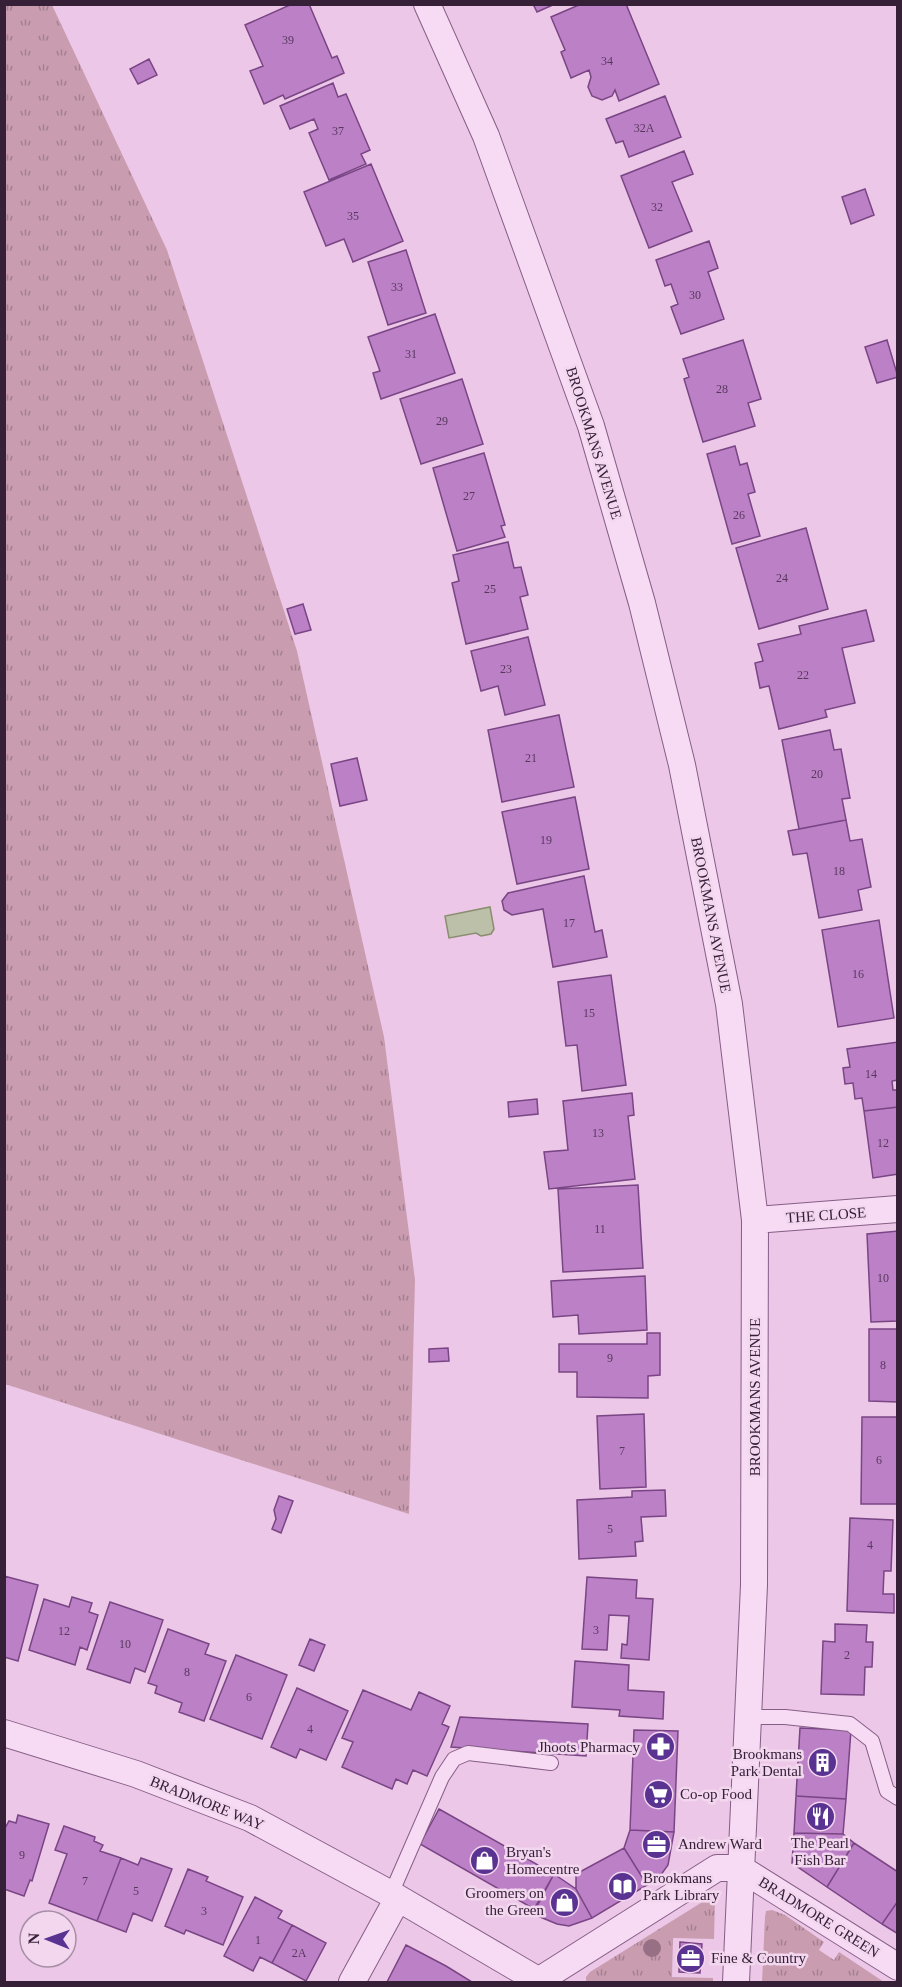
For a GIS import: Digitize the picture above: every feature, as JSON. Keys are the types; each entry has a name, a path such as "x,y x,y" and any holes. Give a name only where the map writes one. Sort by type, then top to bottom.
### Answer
{"street":[{"name":"BROOKMANS AVENUE","path":"426,4 486,136 538,274 591,426 642,603 682,765 729,1004 755,1220 756,1441 748,1717 740,1868"},
{"name":"THE CLOSE","path":"755,1220 897,1209"},
{"name":"BRADMORE WAY","path":"4,1733 136,1774 250,1818 394,1896"},
{"path":"352,1983 394,1896 540,1982 717,1868 740,1868"},
{"name":"BRADMORE GREEN","path":"735,1983 740,1868 897,1967"}],"lane":[{"path":"748,1717 785,1717 850,1724 872,1741 887,1791 897,1798"},
{"path":"394,1896 441,1777 454,1759 468,1753 551,1763"}],"green space":[{"path":"4,5 52,5 167,250 297,651 384,1037 415,1280 409,1514 5,1384"},
{"path":"712,1896 715,1900 714,1939 673,1938 672,1977 713,1978 713,1982 586,1982 586,1977 590,1972"},
{"path":"772,1910 785,1915 824,1942 819,1950 834,1960 839,1952 884,1982 762,1982 765,1917 766,1911"}],"shaded area":[{"path":"490,907 494,929 491,934 481,936 476,933 449,938 445,916"}],"building":[{"path":"292,4 309,4 332,58 337,56 344,73 285,99 283,95 264,104 250,71 263,66 245,25"},
{"path":"533,4 555,4 537,12"},
{"path":"581,4 626,4 659,84 619,101 615,90 612,96 602,100 592,96 588,87 591,77 589,70 571,78 561,52 565,50 551,17"},
{"path":"149,59 157,75 138,84 130,69"},
{"path":"333,83 338,97 346,94 370,150 361,154 366,164 329,180 309,133 318,129 314,119 290,129 280,106"},
{"path":"665,96 681,137 629,157 623,141 616,143 606,119"},
{"path":"684,151 693,174 672,182 692,231 649,248 621,176"},
{"path":"371,164 403,241 353,262 344,239 326,246 304,192"},
{"path":"865,189 874,215 851,224 842,197"},
{"path":"709,241 718,268 708,272 724,319 681,334 671,307 678,304 671,284 665,286 656,260"},
{"path":"406,250 426,313 388,325 368,262"},
{"path":"435,314 455,373 381,399 373,373 380,371 368,337"},
{"path":"743,340 761,399 748,403 755,426 703,442 684,379 689,377 683,359"},
{"path":"887,340 898,377 877,383 865,347"},
{"path":"462,379 483,444 421,464 400,399"},
{"path":"735,446 740,465 747,463 755,492 748,494 760,536 732,544 707,454"},
{"path":"484,453 505,525 501,526 505,537 457,551 433,468"},
{"path":"806,528 828,609 759,629 736,548"},
{"path":"508,542 514,568 521,567 528,595 520,597 528,629 466,644 452,583 459,581 453,555"},
{"path":"303,604 311,630 295,634 287,609"},
{"path":"866,610 874,641 842,648 855,703 825,710 827,717 779,729 769,686 760,688 755,663 763,661 758,644 801,634 799,626"},
{"path":"528,637 545,705 505,715 498,686 481,691 471,651"},
{"path":"559,715 574,787 502,802 488,730"},
{"path":"830,730 834,750 841,749 850,798 842,799 846,820 799,829 782,740"},
{"path":"357,758 367,800 340,806 331,764"},
{"path":"575,797 589,869 517,884 502,812"},
{"path":"846,820 850,841 862,839 871,887 858,890 862,910 819,918 807,853 793,855 788,831"},
{"path":"584,876 595,932 602,930 607,957 553,967 543,909 512,915 504,910 502,901 508,893"},
{"path":"879,920 894,1018 838,1027 822,930"},
{"path":"611,975 626,1085 582,1091 577,1045 566,1046 558,982"},
{"path":"898,1042 898,1080 892,1081 893,1090 898,1090 898,1107 864,1111 862,1098 855,1099 853,1083 845,1084 843,1068 850,1067 847,1049"},
{"path":"632,1093 634,1115 628,1116 635,1179 549,1189 544,1152 568,1150 563,1101"},
{"path":"537,1099 538,1114 509,1117 508,1102"},
{"path":"898,1107 898,1174 873,1178 864,1111"},
{"path":"638,1185 643,1268 563,1272 558,1189"},
{"path":"898,1231 898,1321 871,1322 867,1234"},
{"path":"645,1276 647,1330 579,1334 578,1315 553,1317 551,1281"},
{"path":"869,1329 898,1329 898,1402 869,1401"},
{"path":"647,1333 660,1333 660,1375 648,1376 648,1398 577,1397 577,1372 559,1372 559,1344 647,1344"},
{"path":"448,1348 449,1361 429,1362 429,1349"},
{"path":"644,1414 646,1487 600,1489 597,1416"},
{"path":"862,1417 898,1417 898,1504 861,1504"},
{"path":"665,1490 666,1516 641,1517 643,1541 635,1542 636,1556 579,1559 577,1500 632,1497 632,1491"},
{"path":"279,1496 293,1501 281,1533 272,1529 276,1519 274,1510"},
{"path":"850,1518 893,1520 891,1571 884,1571 883,1594 894,1594 894,1613 847,1611"},
{"path":"4,1576 38,1585 18,1661 4,1657"},
{"path":"587,1577 637,1580 636,1598 653,1599 649,1660 621,1658 622,1644 627,1645 629,1616 609,1615 607,1650 582,1649"},
{"path":"72,1597 92,1603 89,1612 98,1615 87,1650 80,1647 75,1665 29,1650 44,1599 69,1607"},
{"path":"110,1602 163,1620 145,1672 135,1668 130,1683 87,1669"},
{"path":"835,1624 867,1625 866,1642 873,1642 872,1667 865,1667 864,1695 821,1694 823,1641 835,1642"},
{"path":"168,1629 209,1644 205,1654 226,1661 204,1721 179,1712 182,1703 155,1693 157,1686 148,1683"},
{"path":"310,1639 325,1645 314,1671 299,1665"},
{"path":"236,1655 287,1675 262,1739 210,1719"},
{"path":"575,1661 629,1665 628,1690 664,1692 663,1719 619,1716 620,1710 572,1707"},
{"path":"297,1688 348,1711 326,1760 300,1749 296,1758 271,1747"},
{"path":"363,1690 411,1710 419,1692 450,1706 442,1724 449,1727 427,1776 413,1770 407,1784 396,1779 392,1789 342,1767 353,1742 342,1738"},
{"path":"460,1717 588,1724 586,1756 451,1747"},
{"name":"Brookmans Park Dental","path":"800,1728 851,1730 846,1799 796,1796"},
{"path":"634,1730 678,1731 674,1832 630,1830"},
{"name":"The Pearl Fish Bar","path":"796,1796 846,1799 843,1834 794,1833"},
{"path":"439,1809 554,1874 534,1909 420,1844"},
{"path":"18,1815 49,1824 32,1881 30,1880 24,1896 4,1889 4,1830 9,1821 16,1823"},
{"path":"64,1826 95,1837 94,1841 103,1845 100,1851 121,1858 97,1921 78,1914 78,1909 65,1909 49,1903 67,1854 55,1850"},
{"path":"630,1830 674,1832 668,1865 658,1879 647,1885 624,1848"},
{"path":"794,1833 843,1834 854,1843 827,1887 792,1863"},
{"path":"854,1843 898,1872 898,1901 882,1924 827,1887"},
{"path":"624,1848 647,1885 592,1918 576,1889 576,1874"},
{"path":"121,1858 138,1865 141,1858 172,1869 152,1921 133,1913 126,1932 97,1921"},
{"path":"188,1869 208,1877 206,1881 243,1897 223,1945 186,1930 184,1934 165,1926"},
{"path":"554,1874 576,1889 592,1918 569,1926 557,1924 533,1914"},
{"path":"255,1897 282,1911 278,1918 292,1925 272,1963 260,1957 253,1971 224,1956"},
{"path":"898,1901 898,1934 882,1924"},
{"path":"292,1925 326,1943 306,1981 272,1963"},
{"name":"Fine & Country","path":"680,1942 702,1944 700,1973 679,1972"},
{"path":"406,1945 446,1966 472,1982 387,1982"}],"place":[{"name":"Jhoots Pharmacy","path":"661,1747"},
{"name":"Brookmans Park Dental","path":"823,1763"},
{"name":"Co-op Food","path":"659,1794"},
{"name":"The Pearl Fish Bar","path":"820,1816"},
{"name":"Andrew Ward","path":"657,1844"},
{"name":"Bryan's Homecentre","path":"485,1861"},
{"name":"Brookmans Park Library","path":"622,1887"},
{"name":"Groomers on the Green","path":"565,1902"},
{"name":"Fine & Country","path":"690,1958"}]}
